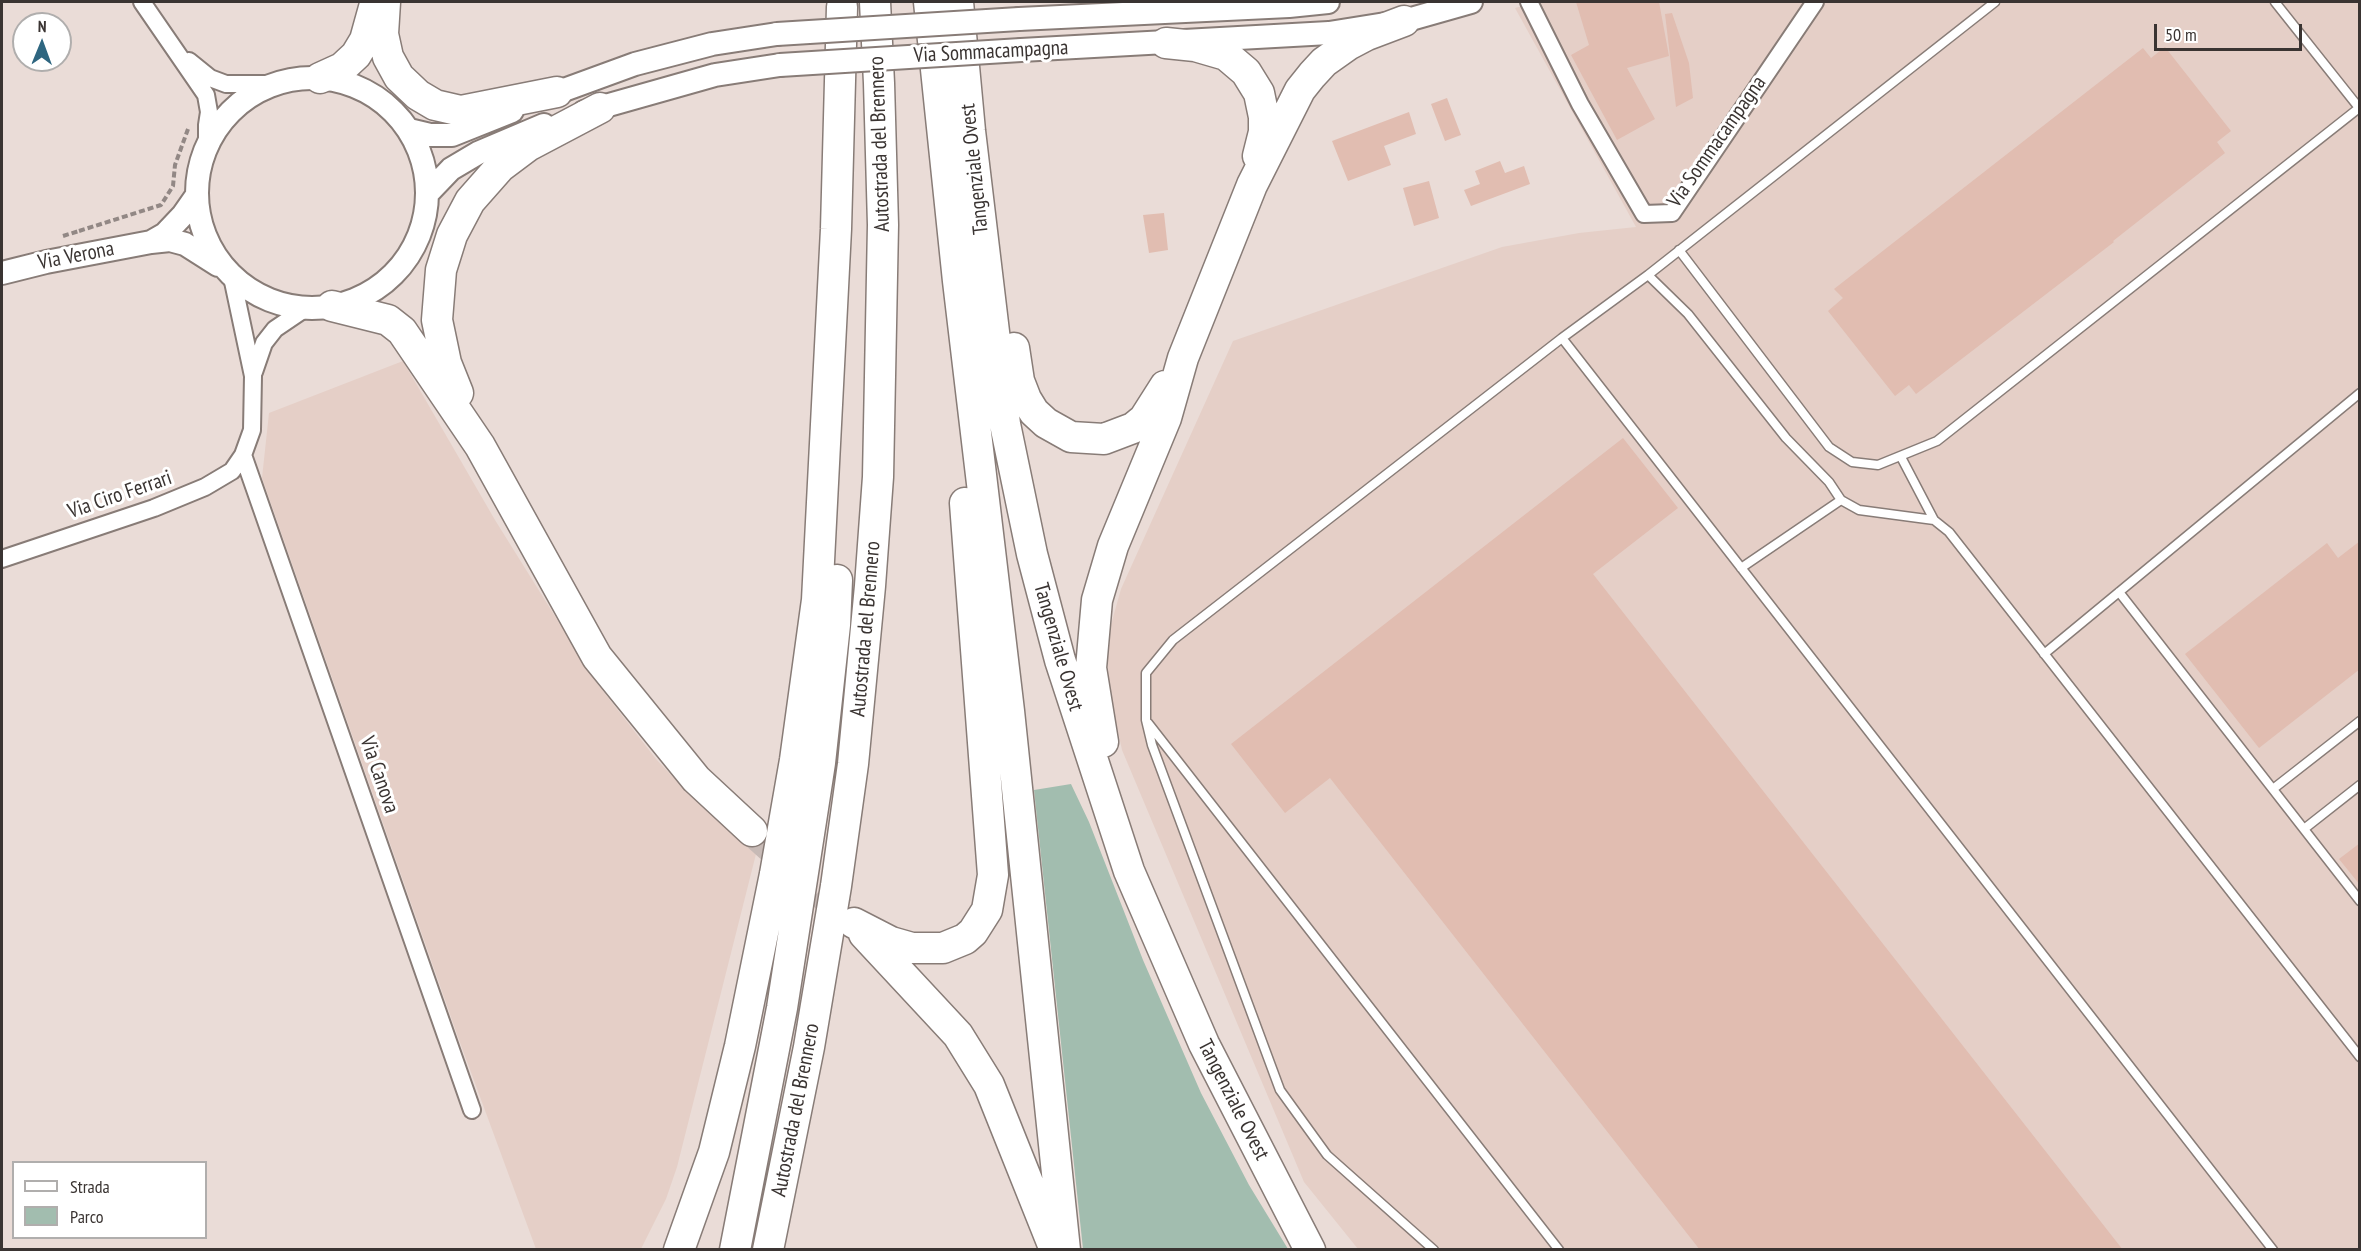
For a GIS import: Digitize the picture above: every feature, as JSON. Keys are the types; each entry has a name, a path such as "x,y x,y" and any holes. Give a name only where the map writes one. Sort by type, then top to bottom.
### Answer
{"highway":[{"path":"320,78 342,68 356,55 365,40 376,2"},
{"path":"385,2 383,34 388,57 399,77 418,95 435,105 461,111 557,92"},
{"name":"Autostrada del Brennero","path":"768,1250 802,1082 836,886 853,764 870,586 878,477 883,236 879,83 874,2"},
{"name":"Tangenziale Ovest","path":"929,2 957,281 1011,723 1065,1250"},
{"name":"Tangenziale Ovest","path":"958,2 970,130 1005,424 1032,554 1060,660 1129,872 1204,1044 1310,1250"},
{"path":"679,1250 714,1152 740,1046 794,771 817,600 836,229 842,4"},
{"name":"Autostrada del Brennero","path":"735,1250 782,1008 820,763 835,625 847,399 850,259 842,4"},
{"path":"1129,872 1093,691 1091,646 1097,600 1110,556 1166,418 1183,358 1252,185 1300,90 1324,62 1348,45 1366,35 1404,21"},
{"path":"1166,43 1195,46 1226,55 1254,82 1262,104 1264,132 1252,185"},
{"path":"480,446 446,363 436,320 441,270 452,235 470,201 500,167 528,146 600,108"},
{"path":"970,130 999,222 1019,381 1034,412 1046,423 1071,437 1104,439 1118,435 1133,428 1144,419 1183,358"},
{"path":"957,281 962,457 993,875 991,895 987,910 973,932 954,945 943,948 912,948 891,942 854,923 958,1035 989,1085 1055,1250"},
{"path":"319,307 388,320 402,331 480,446 597,657 696,778 752,831"}],"street":[{"path":"142,2 206,95 209,112 207,145"},
{"name":"Via Sommacampagna","path":"409,130 430,135 452,135 557,92 635,64 712,44 777,34 1328,2"},
{"name":"Via Sommacampagna","path":"428,193 452,169 478,153 533,128 716,75 780,65 1329,33 1404,21 1471,2"},
{"name":"Via Sommacampagna","path":"1529,2 1580,104 1644,214 1672,213 1815,2"},
{"path":"175,48 210,78 226,84 273,84 296,79 320,78 346,83 371,93 392,110 409,130 423,160 428,193 425,219 416,244 401,267 381,285 358,299 319,307 274,329 264,343 253,376"},
{"path":"243,455 252,430 253,376 230,274 211,249 200,223 196,195 199,168 207,145 217,127 230,112 250,96 273,84"},
{"path":"151,242 165,234 183,215 196,195"},
{"path":"151,242 170,240 185,244 266,299 286,305 319,307"},
{"name":"Via Verona","path":"2,273 46,262 151,242"},
{"name":"Via Ciro Ferrari","path":"2,559 154,508 205,488 232,471 243,455"},
{"name":"Via Canova","path":"243,455 472,1110"}],"lane":[{"path":"1434,1250 1327,1155 1280,1090 1159,766 1146,720 1146,673 1173,640 1562,338 1648,275 1995,2"},
{"path":"1679,250 1829,447 1852,462 1878,465 1901,457 1937,441 2359,108 2275,2"},
{"path":"1648,275 1688,314 1786,438 1829,483 1841,500 1859,510 1934,520"},
{"path":"1562,338 2273,1250"},
{"path":"2044,654 2360,393"},
{"path":"1901,457 1934,520 1948,532 2360,1058"},
{"path":"1741,568 1841,500"},
{"path":"2119,592 2360,901"},
{"path":"1146,720 1559,1250"},
{"path":"2273,789 2360,721"},
{"path":"2304,829 2360,785"}],"path":[{"path":"79,231 161,205 172,186 174,165 190,126"}],"shaded area":[{"path":"1537,2 2359,2 2359,1249 1358,1249 1304,1182 1122,750 1109,690 1107,639 1121,589 1233,341 1502,247 1579,233 1636,227 1515,8"},
{"path":"403,361 495,520 596,682 656,759 688,793 756,854 677,1167 666,1199 641,1249 536,1249 458,1037 262,478 269,413"}],"green space":[{"path":"1071,784 1089,822 1143,960 1201,1093 1249,1185 1288,1249 1083,1249 1034,790"}],"building":[{"path":"1576,2 1659,2 1669,56 1627,68 1655,119 1617,140 1571,55 1589,45"},
{"path":"1672,13 1689,63 1693,98 1676,107 1665,14"},
{"path":"2165,47 2231,131 2217,142 2225,153 2114,242 1916,394 1909,385 1895,396 1828,311 1843,298 1834,289 2143,48 2151,58"},
{"path":"1447,98 1461,135 1445,141 1431,104"},
{"path":"1409,112 1416,134 1384,146 1391,165 1348,181 1332,141"},
{"path":"1500,161 1505,173 1524,166 1530,184 1471,206 1464,190 1480,184 1475,171"},
{"path":"1429,181 1439,218 1414,226 1403,188"},
{"path":"1164,213 1168,250 1149,253 1143,215"},
{"path":"1623,438 1678,508 1593,574 2123,1250 1700,1250 1330,778 1285,813 1231,744"},
{"path":"2360,541 2360,669 2259,748 2185,654 2327,543 2338,558"},
{"path":"2360,843 2360,885 2339,859"}],"tunnel":[{"path":"752,831 850,919"}]}
